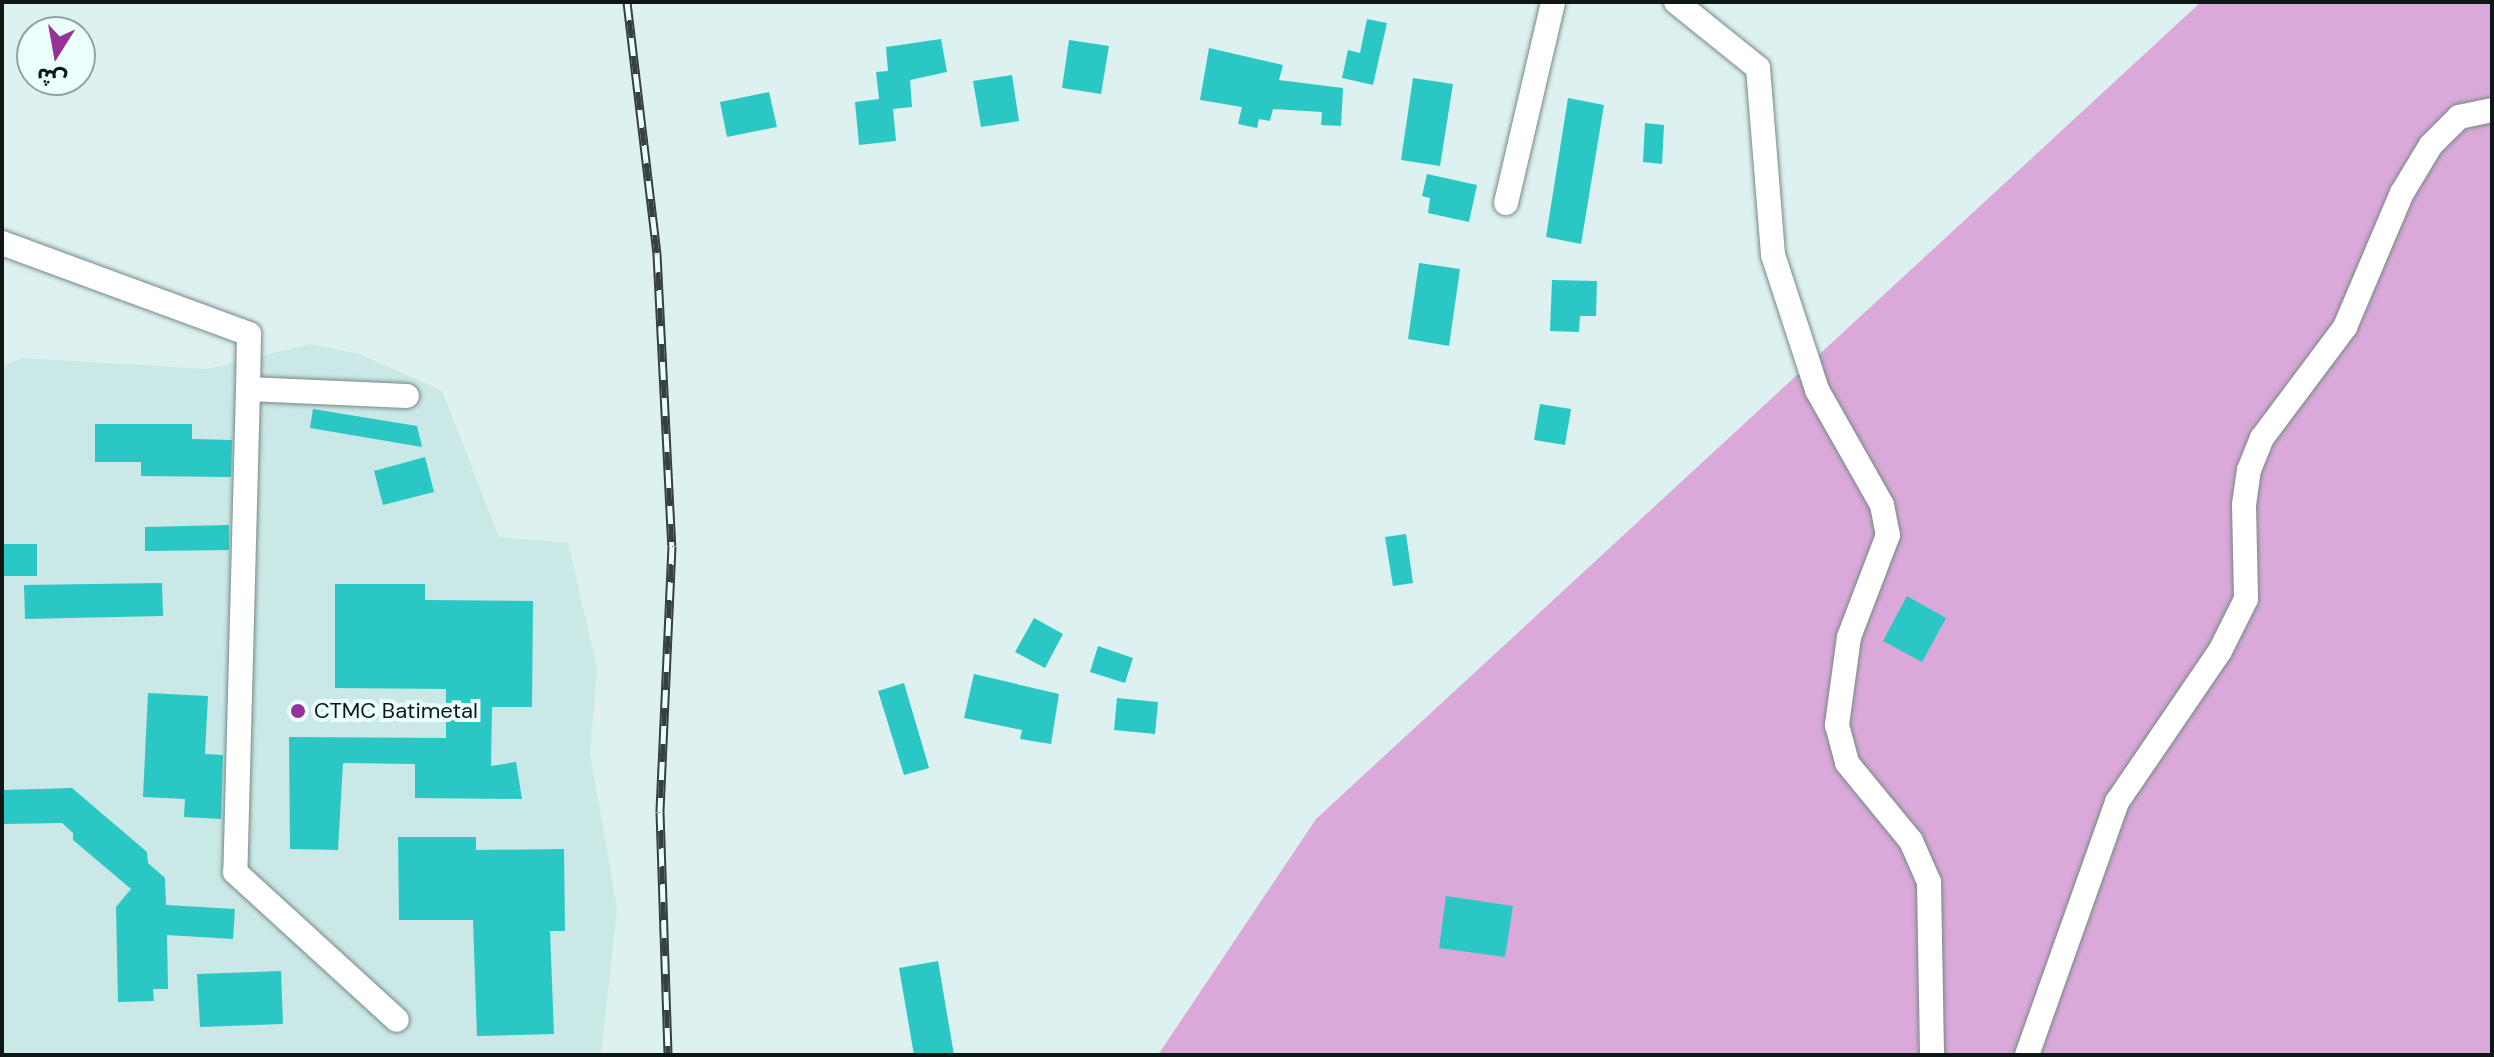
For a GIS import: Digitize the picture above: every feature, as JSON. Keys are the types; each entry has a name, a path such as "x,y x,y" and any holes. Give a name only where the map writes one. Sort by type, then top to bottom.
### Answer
{"street":[{"path":"1506,203 1553,2"},
{"path":"1676,2 1758,68 1773,255 1817,390 1882,505 1888,535 1849,637 1837,725 1847,763 1911,841 1929,882 1932,1055"},
{"path":"2027,1055 2117,802 2220,651 2246,599 2244,505 2249,470 2262,438 2345,327 2402,193 2431,145 2459,117 2492,110"},
{"path":"2,243 249,334 235,872 397,1020"},
{"path":"248,389 407,396"}],"shaded area":[{"path":"2201,2 2492,2 2492,1055 1158,1055 1316,819"},
{"name":"CTMC Batimetal","path":"311,344 360,354 442,391 499,537 568,543 597,668 590,754 617,908 601,1055 2,1055 2,366 22,358 207,369"}],"building":[{"path":"1367,19 1387,23 1373,85 1342,78 1348,50 1360,53"},
{"path":"941,39 947,72 910,80 912,107 893,109 896,141 859,145 855,102 879,99 876,72 888,71 886,47"},
{"path":"1069,40 1109,46 1101,94 1062,88"},
{"path":"1209,48 1283,65 1279,80 1343,88 1341,126 1321,125 1322,112 1273,109 1270,121 1259,119 1257,128 1238,124 1242,107 1200,100"},
{"path":"1012,75 1019,121 981,127 973,81"},
{"path":"1413,78 1453,84 1440,166 1401,160"},
{"path":"769,92 777,127 727,137 720,102"},
{"path":"1568,98 1604,105 1581,244 1546,237"},
{"path":"1645,123 1664,125 1662,164 1643,162"},
{"path":"1427,174 1477,185 1469,222 1428,213 1430,198 1422,196"},
{"path":"1419,263 1460,269 1449,346 1408,339"},
{"path":"1552,280 1597,281 1596,316 1580,316 1579,332 1550,331"},
{"path":"1540,404 1571,409 1565,445 1534,440"},
{"path":"313,409 417,426 422,447 310,428"},
{"path":"95,424 192,424 192,439 232,440 231,477 141,476 141,462 95,462"},
{"path":"425,457 434,492 383,505 374,471"},
{"path":"229,525 229,550 145,551 145,527"},
{"path":"1406,534 1413,583 1393,586 1385,537"},
{"path":"2,544 37,544 37,576 2,576"},
{"path":"162,583 163,616 25,619 24,585"},
{"path":"335,584 425,584 425,600 533,601 532,707 492,707 491,766 516,762 522,799 415,798 415,764 343,763 338,850 290,849 289,737 446,738 446,689 335,688"},
{"path":"1907,596 1946,618 1922,662 1883,641"},
{"path":"1034,618 1063,634 1045,668 1015,652"},
{"path":"1098,646 1133,658 1125,683 1090,672"},
{"path":"974,674 1059,694 1051,744 1020,739 1022,730 964,718"},
{"path":"904,683 929,768 904,775 878,691"},
{"path":"148,693 208,696 205,754 223,755 221,819 184,817 185,799 143,797"},
{"path":"1117,698 1158,702 1155,734 1114,730"},
{"path":"72,788 147,852 148,863 165,878 166,905 235,909 233,939 167,935 168,989 153,989 154,1001 118,1002 116,907 131,889 73,840 73,833 62,823 2,824 2,790"},
{"path":"398,837 476,837 476,850 564,849 565,931 550,931 554,1034 477,1036 473,920 399,920"},
{"path":"1446,896 1513,906 1505,957 1439,948"},
{"path":"938,961 954,1055 914,1055 899,968"},
{"path":"281,971 283,1024 200,1027 197,974"}],"railway":[{"path":"627,2 657,254 672,546 660,812 668,1055"}],"place":[{"name":"CTMC Batimetal","path":"298,711"}]}
